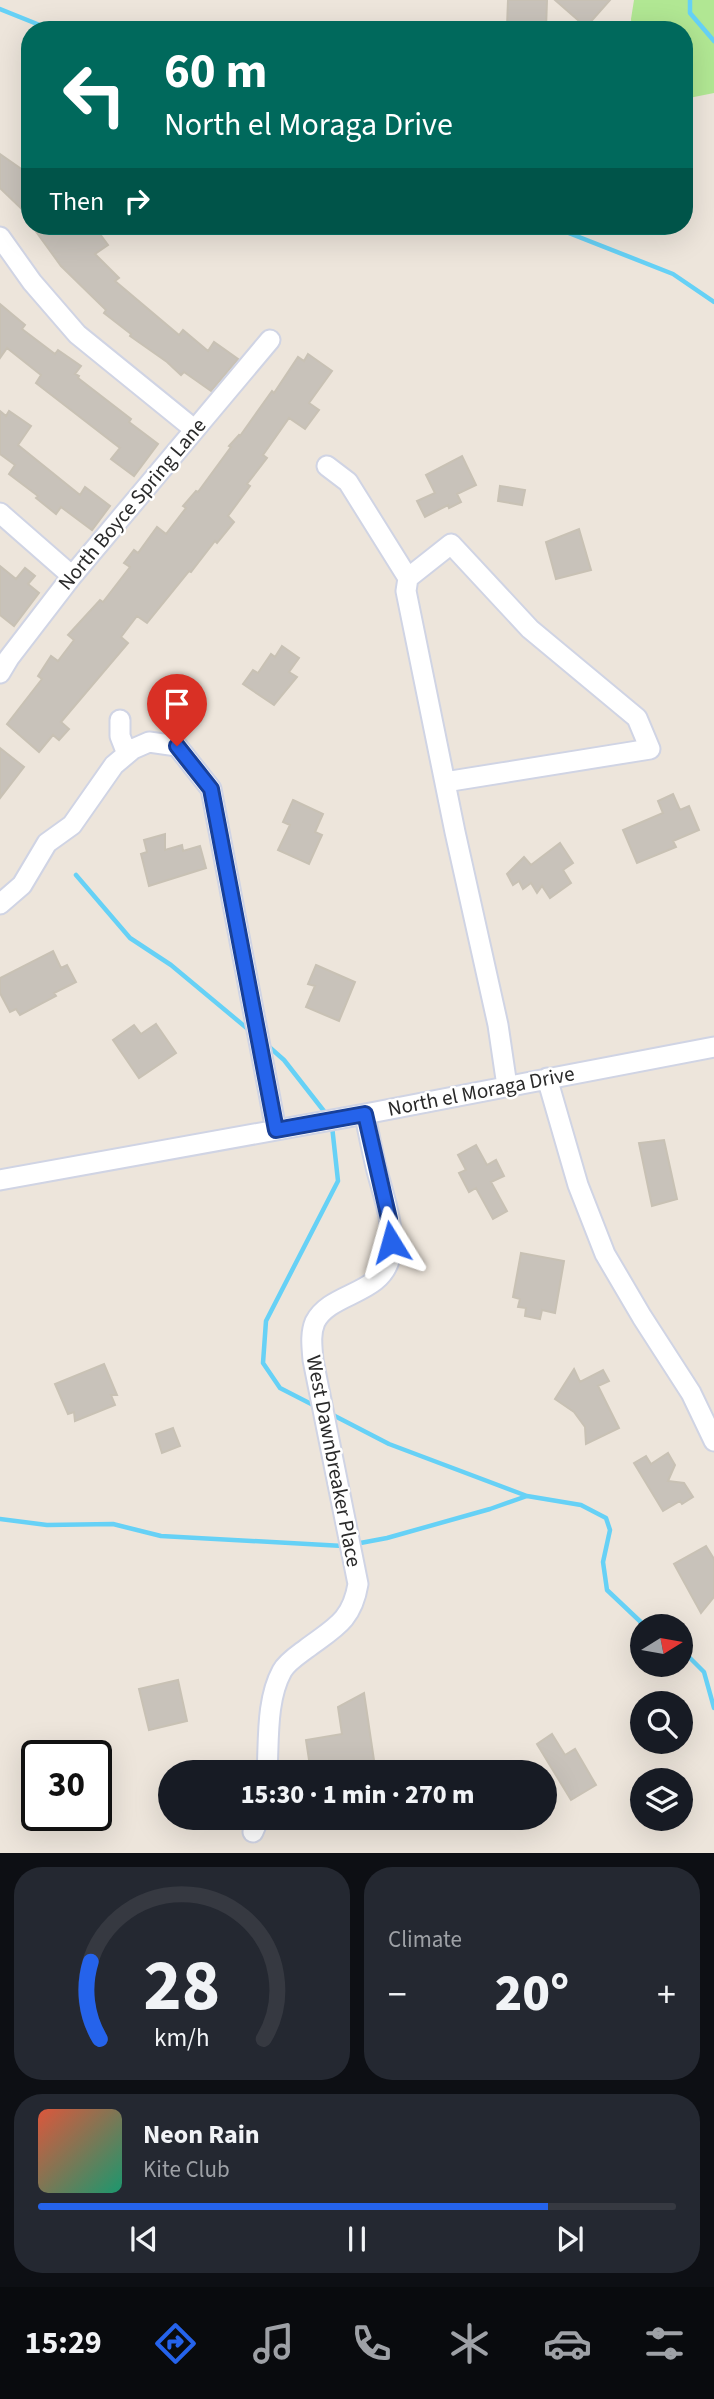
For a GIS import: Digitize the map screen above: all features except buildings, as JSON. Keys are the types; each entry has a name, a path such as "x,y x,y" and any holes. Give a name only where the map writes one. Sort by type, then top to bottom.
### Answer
{"street":[{"path":"0,237 32,282 77,334 194,429"},
{"name":"North Boyce Spring Lane","path":"0,673 72,576 270,340"},
{"path":"327,466 348,482 408,578 406,591 444,782 498,1025 506,1086"},
{"path":"0,513 72,576"},
{"path":"408,578 451,544 530,629 637,718 650,749 444,782"},
{"path":"120,720 120,736 127,754"},
{"path":"0,904 22,885 47,843 72,825 114,765 149,741 177,746 211,789 276,1130"},
{"name":"North el Moraga Drive","path":"0,1180 365,1114 714,1046"},
{"path":"547,1078 578,1185 605,1254 691,1394 714,1441"},
{"name":"West Dawnbreaker Place","path":"268,1760 275,1690 283,1670 297,1655 348,1615 358,1584 313,1360 312,1339 316,1322 325,1310 368,1286 382,1274 390,1259 389,1219 365,1114"}],"green space":[{"path":"634,0 714,0 714,93 693,97 693,21 631,19"}],"waterway":[{"path":"690,0 690,13 714,41"},
{"path":"0,9 30,21"},
{"path":"574,235 673,274 714,302"},
{"path":"76,875 130,938 171,965 249,1030"},
{"path":"267,1045 284,1060 327,1115"},
{"path":"317,1407 280,1388 263,1363 266,1321 338,1181 332,1126"},
{"path":"331,1414 389,1444 527,1496"},
{"path":"355,1544 387,1538 527,1496 581,1505 606,1518 610,1530 603,1562 607,1590 632,1614"},
{"path":"0,1519 47,1525 113,1524 161,1536 343,1546"},
{"path":"693,1661 704,1672 714,1708"}],"route":[{"path":"177,746 211,789 276,1130 365,1114 389,1219 391,1242"}]}
